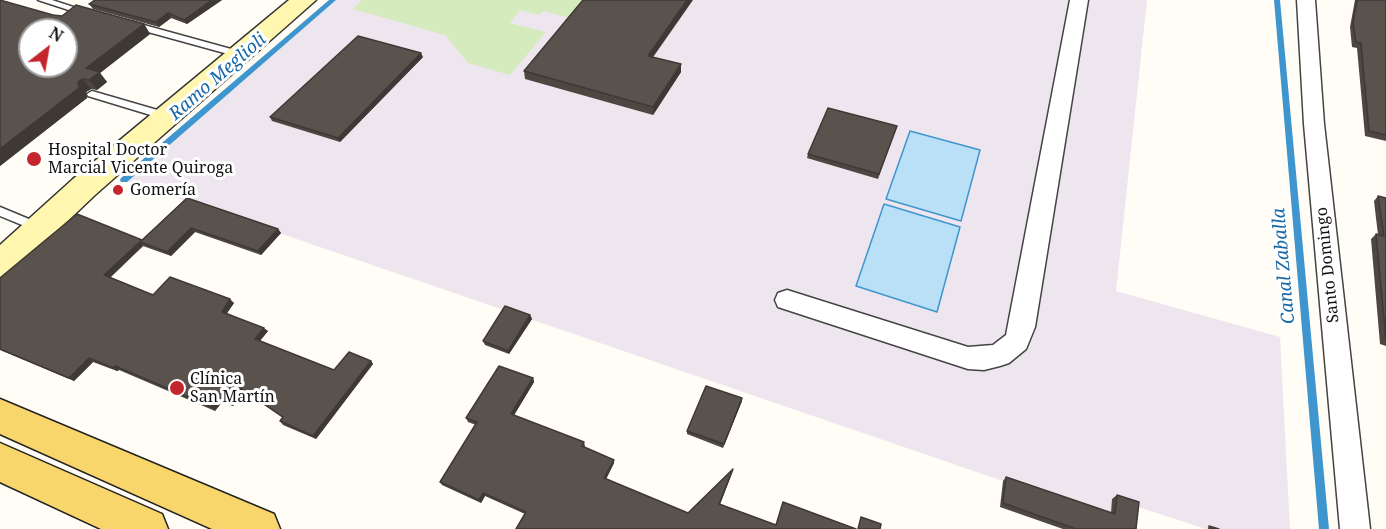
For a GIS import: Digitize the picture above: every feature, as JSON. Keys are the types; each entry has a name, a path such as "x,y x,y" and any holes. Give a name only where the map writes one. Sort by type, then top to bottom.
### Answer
{"main road":[{"path":"0,265 84,187 304,0"},
{"path":"0,248 84,187"},
{"path":"0,416 259,529"},
{"path":"0,462 147,529"}],"street":[{"path":"787,300 968,358 984,359 1000,355 1017,341 1022,327 1078,0"},
{"name":"Santo Domingo","path":"1306,0 1314,124 1355,529"}],"lane":[{"path":"42,0 94,15"},
{"path":"128,24 239,54"},
{"path":"92,94 167,116"},
{"path":"0,211 32,225"}],"shaded area":[{"path":"336,0 1147,0 1116,291 1280,337 1290,529 1206,529 1113,499 1111,518 127,181"}],"green space":[{"path":"362,0 590,0 574,19 543,11 540,15 520,10 510,23 546,32 510,75 468,63 445,35 353,9"}],"water":[{"path":"910,131 980,150 961,221 886,199"},
{"path":"884,204 960,227 937,312 856,286"}],"building":[{"path":"0,0 62,16 76,5 144,24 86,68 100,72 89,80 83,79 78,82 79,88 0,149"},
{"path":"95,0 212,0 184,20 168,13 156,22 89,4"},
{"path":"583,0 687,0 648,56 681,64 653,107 524,71"},
{"path":"1357,0 1386,0 1386,135 1369,131 1361,43 1356,42 1353,23"},
{"path":"358,36 421,53 338,138 270,117"},
{"path":"828,108 897,126 879,174 808,154"},
{"path":"1378,196 1386,198 1386,340 1376,234 1384,236"},
{"path":"187,198 278,229 258,251 191,228 167,252 140,242"},
{"path":"77,214 142,240 104,275 153,295 170,277 230,299 222,312 264,328 255,339 334,370 349,352 371,361 313,436 280,421 283,417 241,388 229,402 218,398 211,407 115,366 113,368 89,358 69,378 0,349 0,278"},
{"path":"505,306 530,315 508,351 483,341"},
{"path":"499,366 533,378 511,414 584,442 582,446 614,460 604,478 688,513 733,469 719,504 776,525 783,502 856,529 516,529 526,512 483,493 479,500 440,482 477,422 466,418"},
{"path":"706,386 742,398 724,444 687,431"},
{"path":"1006,477 1115,514 1117,495 1139,502 1136,529 1076,529 1003,503"},
{"path":"861,517 881,524 880,529 858,529"}],"waterway":[{"name":"Ramo Meglioli","path":"124,180 333,0"},
{"name":"Canal Zaballa","path":"1277,0 1324,529"}],"place":[{"name":"Hospital Doctor Marcial Vicente Quiroga","path":"34,159"},
{"name":"Gomería","path":"118,190"},
{"name":"Clínica San Martín","path":"177,388"}]}
